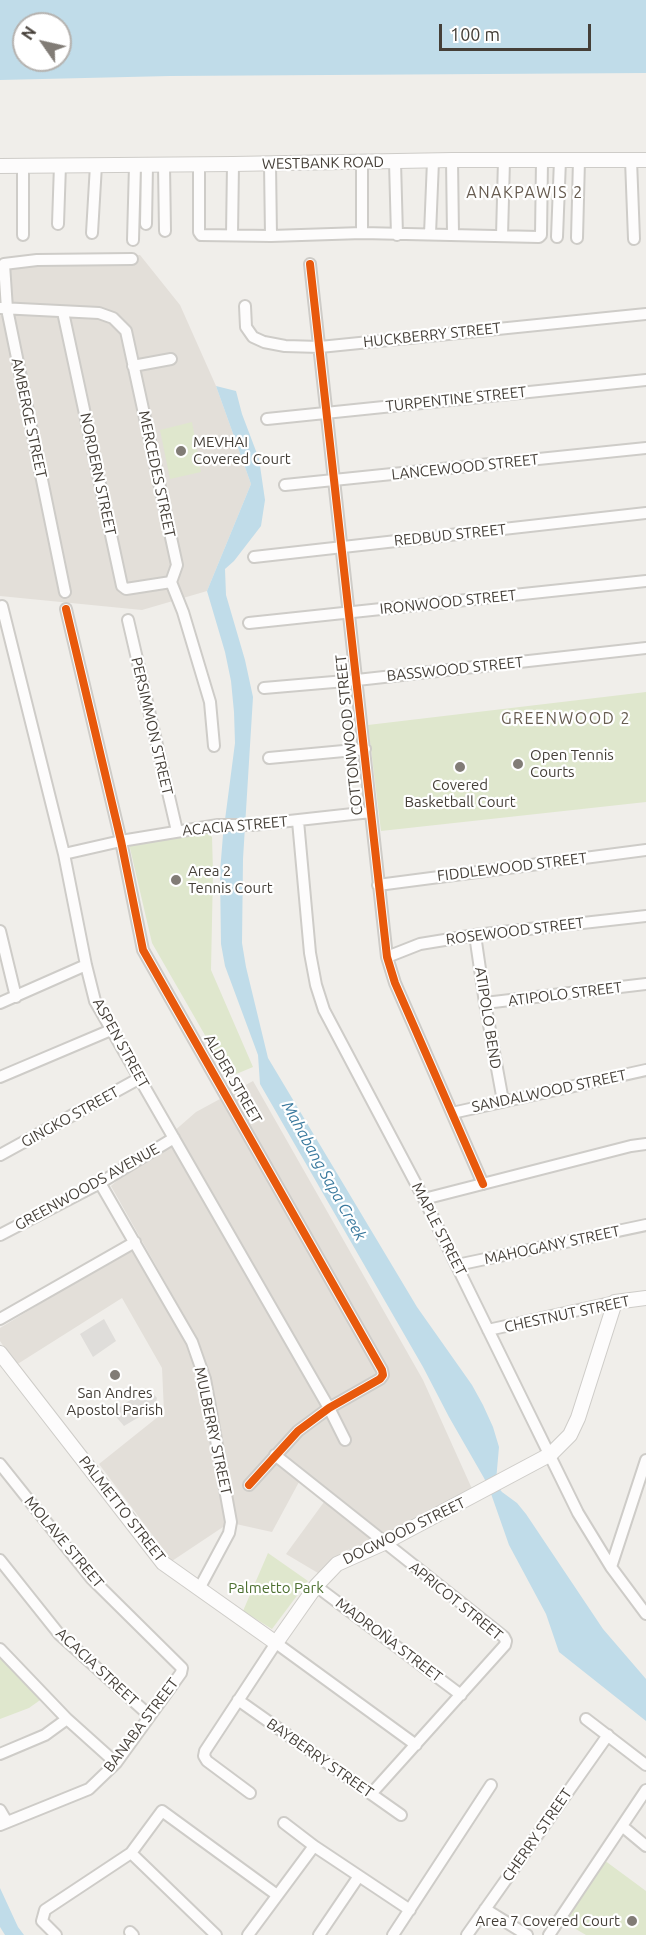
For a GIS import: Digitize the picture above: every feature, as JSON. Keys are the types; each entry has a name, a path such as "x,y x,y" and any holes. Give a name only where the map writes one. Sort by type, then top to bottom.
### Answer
{"street":[{"name":"WESTBANK ROAD","path":"0,166 452,160 646,160"},
{"path":"452,160 453,234"},
{"path":"502,236 504,160"},
{"path":"557,237 560,160"},
{"path":"577,238 579,160"},
{"path":"631,160 634,238"},
{"path":"430,234 433,161"},
{"path":"199,164 199,232 201,235 271,236 362,233 538,237 541,235 542,161"},
{"path":"362,162 362,233"},
{"path":"395,162 397,235"},
{"path":"231,235 233,164"},
{"path":"270,164 271,236"},
{"path":"22,165 23,235"},
{"path":"58,224 60,165"},
{"path":"92,233 96,165"},
{"path":"141,165 146,224"},
{"path":"133,240 141,165"},
{"path":"164,165 165,231"},
{"name":"AMBERGE STREET","path":"65,592 3,308 3,265 37,261 132,260"},
{"name":"COTTONWOOD STREET","path":"310,264 387,957 395,982 483,1184"},
{"name":"HUCKBERRY STREET","path":"245,306 246,327 253,337 264,342 285,346 320,347 646,314"},
{"name":"MERCEDES STREET","path":"3,308 99,313 113,318 126,331 177,565 171,582"},
{"name":"NORDERN STREET","path":"63,312 122,586 126,589 171,582"},
{"path":"133,366 171,360"},
{"name":"TURPENTINE STREET","path":"267,419 646,380"},
{"name":"LANCEWOOD STREET","path":"285,485 646,448"},
{"name":"REDBUD STREET","path":"254,557 646,513"},
{"name":"IRONWOOD STREET","path":"249,624 646,581"},
{"path":"171,582 186,621 210,702 214,746"},
{"name":"ASPEN STREET","path":"2,606 64,854 95,1001 329,1408 345,1440"},
{"name":"ALDER STREET","path":"66,609 121,841 143,950 382,1370 383,1375 380,1379 329,1408 298,1431 249,1485"},
{"name":"PERSIMMON STREET","path":"128,620 177,831"},
{"name":"BASSWOOD STREET","path":"264,688 646,648"},
{"path":"269,758 365,749"},
{"name":"ACACIA STREET","path":"64,854 121,841 218,825 253,825 371,812"},
{"name":"MAPLE STREET","path":"298,821 310,953 316,985 324,1010 424,1199 578,1513 611,1567 646,1614"},
{"name":"FIDDLEWOOD STREET","path":"378,885 646,850"},
{"name":"ROSEWOOD STREET","path":"387,957 420,944 475,935 646,916"},
{"path":"0,931 16,997"},
{"name":"ATIPOLO BEND","path":"475,935 503,1101"},
{"path":"0,1004 86,965"},
{"name":"ATIPOLO STREET","path":"485,1003 646,984"},
{"path":"0,1077 111,1030"},
{"name":"SANDALWOOD STREET","path":"452,1113 646,1070"},
{"name":"GINGKO STREET","path":"0,1155 140,1078"},
{"name":"GREENWOODS AVENUE","path":"0,1235 100,1183 174,1138"},
{"path":"424,1199 646,1144"},
{"name":"MULBERRY STREET","path":"100,1183 192,1342 205,1379 231,1522 229,1533 199,1589"},
{"name":"MAHOGANY STREET","path":"457,1265 646,1225"},
{"path":"0,1318 135,1242"},
{"name":"CHESTNUT STREET","path":"488,1330 615,1302 646,1298"},
{"name":"DOGWOOD STREET","path":"250,1793 207,1761 204,1756 205,1751 316,1586 337,1564 384,1543 487,1490 550,1454 570,1435 578,1418 615,1302"},
{"name":"PALMETTO STREET","path":"0,1353 163,1563 416,1744"},
{"name":"APRICOT STREET","path":"275,1455 504,1637 506,1641 505,1645 372,1794"},
{"path":"611,1567 646,1460"},
{"name":"MOLAVE STREET","path":"0,1464 91,1578 182,1668"},
{"name":"ACACIA STREET","path":"0,1560 59,1634 150,1716"},
{"name":"MADROÑA STREET","path":"316,1586 461,1695"},
{"path":"0,1649 67,1719 116,1763"},
{"name":"BANABA STREET","path":"3,1824 89,1789 116,1763 181,1673 182,1668"},
{"name":"BAYBERRY STREET","path":"238,1700 401,1815"},
{"path":"0,1754 45,1735 67,1719"},
{"path":"586,1719 646,1766"},
{"name":"CHERRY STREET","path":"467,1935 608,1735"},
{"path":"393,1935 491,1785"},
{"path":"549,1935 646,1790"},
{"path":"0,1810 3,1824"},
{"path":"56,1935 42,1921 45,1910 131,1852 162,1811 277,1896"},
{"path":"284,1823 410,1910"},
{"path":"621,1826 646,1846"},
{"path":"248,1935 314,1845"},
{"path":"131,1852 216,1935"},
{"path":"319,1935 358,1876"},
{"path":"484,1909 527,1935"}],"shaded area":[{"path":"140,255 180,305 216,386 251,484 207,591 142,610 0,596 0,259"},
{"path":"253,1081 423,1380 473,1491 374,1540 342,1552 318,1573 286,1554 324,1502 299,1482 272,1532 236,1524 194,1333 111,1186 196,1112"},
{"path":"133,1247 186,1341 203,1394 226,1525 172,1561 99,1464 164,1412 162,1368 122,1298 16,1365 0,1341 0,1328"},
{"path":"104,1319 116,1341 93,1357 80,1334"},
{"path":"148,1388 157,1398 154,1408 124,1426 112,1412"}],"green space":[{"name":"MEVHAI Covered Court","path":"192,422 201,472 170,479 160,430"},
{"path":"646,692 646,802 381,831 368,725"},
{"path":"205,830 212,837 211,970 253,1067 229,1077 152,943 129,844"},
{"name":"Palmetto Park","path":"268,1553 308,1581 272,1629 243,1611"},
{"path":"0,1653 43,1698 29,1708 0,1719"},
{"path":"604,1860 646,1891 646,1935 586,1935 562,1921"}],"water":[{"path":"0,0 646,0 646,73 170,76 0,80"},
{"name":"Mahabang Sapa Creek","path":"216,386 236,391 259,459 265,500 261,526 225,569 226,595 253,697 243,859 242,943 268,1058 417,1307 472,1385 483,1405 499,1447 496,1481 498,1487 526,1514 603,1629 646,1679 646,1721 559,1652 546,1614 509,1545 484,1478 423,1367 260,1084 258,1055 225,966 221,944 220,872 235,743 234,712 225,652 207,591 251,484"},
{"path":"0,1888 24,1935 5,1935 0,1927"}],"cycle path":[{"path":"310,264 387,957 395,983 483,1184"},
{"path":"66,609 121,841 143,950 382,1370 383,1375 380,1379 329,1408 298,1431 249,1485"}],"place":[{"name":"MEVHAI Covered Court","path":"181,451"},
{"name":"Open Tennis Courts","path":"518,764"},
{"name":"Covered Basketball Court","path":"460,767"},
{"name":"Area 2 Tennis Court","path":"176,880"},
{"name":"San Andres Apostol Parish","path":"115,1375"},
{"name":"Area 7 Covered Court","path":"632,1921"}],"district":[{"name":"ANAKPAWIS 2","path":"525,193"},
{"name":"GREENWOOD 2","path":"566,719"}]}
